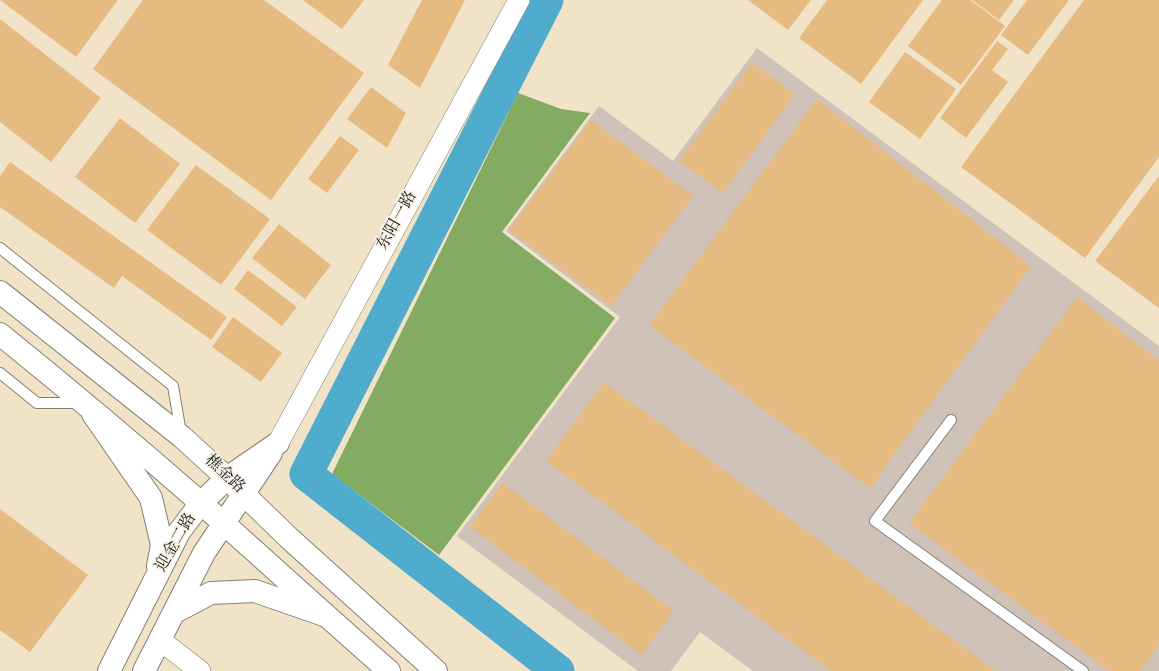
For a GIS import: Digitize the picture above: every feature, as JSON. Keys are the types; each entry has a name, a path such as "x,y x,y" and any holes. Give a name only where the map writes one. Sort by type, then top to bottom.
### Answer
{"main road":[{"name":"樵金路","path":"0,292 182,437 289,538 436,671"},
{"path":"0,334 85,403 201,503 324,615 389,671"},
{"path":"85,403 151,498 162,545 154,583"},
{"name":"迎金二路","path":"108,671 179,532 201,503 227,478 278,443"},
{"name":"迎金二路","path":"144,671 204,553 278,443"},
{"path":"175,612 211,593 255,591 324,615"}],"street":[{"name":"东阳一路","path":"278,443 519,0"},
{"path":"160,640 200,671"}],"lane":[{"path":"0,248 174,386 182,437"},
{"path":"0,373 37,403 85,403"},
{"path":"951,420 875,521 1083,671"}],"shaded area":[{"path":"757,48 1159,346 1159,671 753,671 700,632 671,671 638,671 457,536 620,317 506,231 599,106 673,161"}],"green space":[{"path":"518,93 561,109 590,113 502,232 615,318 439,555 332,474"}],"building":[{"path":"0,0 118,0 76,57"},
{"path":"143,0 264,0 364,73 271,200 93,69"},
{"path":"303,0 364,0 342,29"},
{"path":"422,0 465,0 420,88 388,65"},
{"path":"748,0 811,0 788,30"},
{"path":"827,0 923,0 861,84 799,38"},
{"path":"942,0 970,0 1005,26 961,85 908,46"},
{"path":"972,0 1014,0 999,20"},
{"path":"1027,0 1069,0 1028,55 1001,35"},
{"path":"1084,0 1159,0 1159,157 1085,258 961,167"},
{"path":"0,19 101,98 51,162 0,122"},
{"path":"997,41 1008,49 992,70 1008,82 966,138 940,118"},
{"path":"905,52 956,89 920,139 869,102"},
{"path":"752,63 795,94 723,193 679,161"},
{"path":"371,87 406,113 387,148 347,119"},
{"path":"817,99 1031,266 870,488 649,325"},
{"path":"120,118 180,164 135,223 75,177"},
{"path":"591,120 693,196 611,306 509,230"},
{"path":"340,136 359,150 327,193 308,179"},
{"path":"10,162 227,317 211,340 122,276 114,288 0,207 0,176"},
{"path":"196,165 270,219 221,285 147,230"},
{"path":"1159,176 1159,308 1095,261"},
{"path":"279,224 331,265 305,299 252,258"},
{"path":"248,270 297,307 282,326 234,289"},
{"path":"1077,297 1159,361 1159,645 1140,671 1109,671 909,523"},
{"path":"233,317 282,353 261,382 212,347"},
{"path":"604,382 996,671 831,671 546,461"},
{"path":"503,483 674,611 641,655 470,527"},
{"path":"0,509 88,575 30,652 0,630"}],"waterway":[{"path":"547,0 306,474 558,671"}]}
